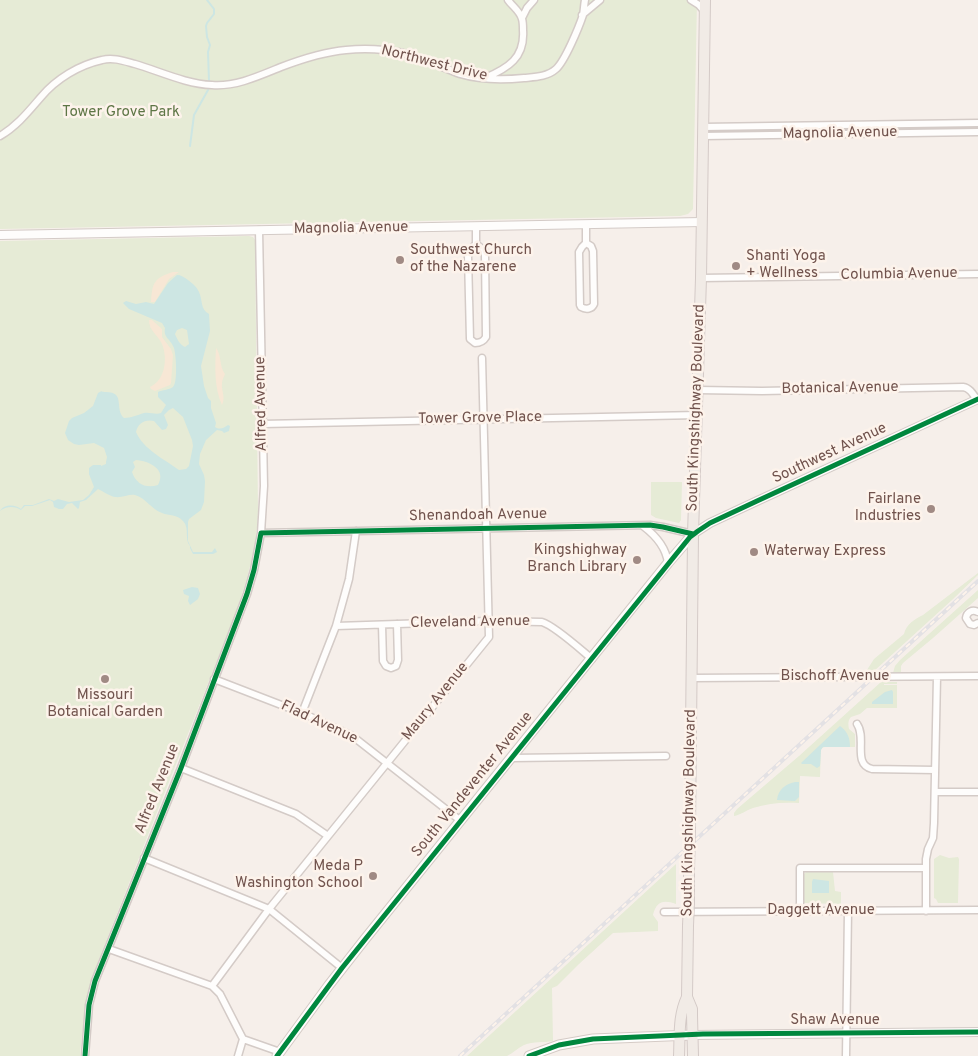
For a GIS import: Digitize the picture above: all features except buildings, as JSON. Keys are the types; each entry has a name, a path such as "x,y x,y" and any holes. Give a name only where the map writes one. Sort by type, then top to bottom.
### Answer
{"main road":[{"name":"South Kingshighway Boulevard","path":"693,1056 692,1009 687,997 693,534 698,415 705,0"},
{"name":"South Vandeventer Avenue","path":"282,1055 287,1042 342,968 693,534"},
{"name":"South Kingshighway Boulevard","path":"679,1056 682,1007 687,997"},
{"path":"530,1056 559,1045 593,1039 692,1035"}],"street":[{"path":"508,0 522,18"},
{"path":"484,78 506,67 517,57 523,43 522,18 534,0"},
{"name":"Northwest Drive","path":"0,136 18,124 47,91 62,78 84,66 106,59 123,60 198,84 212,86 253,78 324,53 356,49 377,49 405,54 432,62 460,74 484,78 506,79 544,76 555,70 563,59 582,15 585,0"},
{"path":"582,15 600,0"},
{"path":"691,0 705,12"},
{"name":"Magnolia Avenue","path":"703,131 978,122"},
{"path":"884,124 885,133"},
{"name":"Magnolia Avenue","path":"703,131 978,132"},
{"name":"Magnolia Avenue","path":"0,235 702,222"},
{"path":"586,225 586,243 579,252 580,305 587,309 594,304 593,251 591,246 586,243"},
{"path":"476,227 476,244 468,256 470,339 475,343 480,343 486,337 485,252 476,244"},
{"name":"Alfred Avenue","path":"85,1056 89,1004 95,981 252,581 261,533 264,486 259,230"},
{"name":"Columbia Avenue","path":"701,278 978,274"},
{"name":"Maury Avenue","path":"212,986 269,909 489,637 482,358"},
{"name":"Botanical Avenue","path":"698,390 963,387 971,391 977,399"},
{"name":"Southwest Avenue","path":"693,534 764,498 977,399"},
{"name":"Tower Grove Place","path":"262,424 698,415"},
{"path":"643,526 662,545 668,563"},
{"name":"Shenandoah Avenue","path":"261,533 657,526 693,534"},
{"path":"302,713 336,626 349,579 356,531"},
{"path":"978,612 971,611 967,614 966,618 970,624 978,623"},
{"name":"Cleveland Avenue","path":"336,626 489,621 542,622 546,623 592,658"},
{"path":"382,625 383,661 390,668 396,666 398,660 396,624"},
{"name":"Bischoff Avenue","path":"692,678 978,676"},
{"path":"926,911 926,854 934,832 937,677"},
{"name":"Flad Avenue","path":"214,679 302,713 351,735 461,821"},
{"path":"857,724 861,730 861,756 862,763 865,766 872,769 935,770"},
{"path":"512,758 666,756"},
{"path":"180,768 296,814 328,836"},
{"path":"935,792 978,792"},
{"path":"144,858 269,909 342,968"},
{"path":"800,912 800,868 926,868"},
{"name":"Daggett Avenue","path":"664,912 978,910"},
{"path":"846,1056 848,911"},
{"path":"108,948 212,986 220,994 243,1039 282,1055"},
{"name":"Shaw Avenue","path":"692,1035 978,1032"},
{"path":"238,1056 243,1039"}],"green space":[{"name":"Tower Grove Park","path":"0,0 697,0 693,209 688,214 680,216 0,229"},
{"path":"978,126 978,129 891,130 889,128 891,127"},
{"path":"879,127 880,129 878,130 775,130 775,129"},
{"name":"Missouri Botanical Garden","path":"249,236 255,240 258,511 256,539 246,580 233,620 99,959 86,1006 80,1056 0,1056 0,241"},
{"path":"651,482 682,482 681,520 679,523 656,518 651,515"},
{"path":"978,573 952,600 873,672 865,673 874,659 904,634 911,622"},
{"path":"978,590 978,598 903,663 901,673 893,673 895,666 900,660"},
{"path":"881,682 897,682 897,684 884,685 897,685 897,708 867,708 860,714 851,717 849,729 855,734 855,747 821,748 820,777 800,776 799,803 764,805 734,816 737,809"},
{"path":"940,855 949,858 958,857 959,859 958,903 938,903 934,898 934,859"},
{"path":"676,864 676,904 664,902 656,907 653,915 658,922 658,931 613,933 557,986 552,988 553,1041 528,1044 507,1056 467,1056"},
{"path":"806,872 833,872 835,891 841,892 841,904 804,903 803,875"}],"sand":[{"path":"173,272 179,272 169,279 155,302 151,302 155,282"},
{"path":"149,320 152,320 162,329 162,337 173,355 170,385 155,391 150,387 155,384 162,374 165,356 162,344 150,327"},
{"path":"216,348 225,374 222,382 224,399 222,405 216,384"}],"water":[{"path":"177,275 188,280 198,290 203,307 209,314 210,331 201,366 204,386 211,401 211,408 216,423 215,427 223,428 228,425 230,426 229,431 224,433 217,430 206,440 200,454 199,464 205,481 204,502 201,510 189,519 188,522 188,541 193,552 212,552 215,548 217,552 213,554 193,554 187,540 186,527 183,521 176,516 158,511 135,495 115,497 98,489 86,500 80,502 78,509 72,503 67,504 63,509 59,509 54,507 53,502 50,500 32,506 25,506 21,510 10,507 0,511 7,506 16,506 21,509 24,505 33,505 49,499 69,502 83,500 89,495 94,487 89,474 89,468 93,465 101,466 106,464 107,457 104,448 94,443 74,444 68,440 65,433 69,421 93,406 98,393 102,391 116,395 121,414 124,418 144,413 161,413 166,405 158,397 158,392 173,387 176,380 174,348 166,336 162,323 129,309 123,303 126,301 136,304 146,302 154,304 168,283","holes":["182,328 187,330 189,344 185,347 180,343 175,334 177,330","173,408 183,417 192,440 193,446 189,466 186,469 179,470 154,453 144,444 136,432 142,422 148,421 154,421 162,430 166,429 168,425 164,415","136,460 141,461 155,467 160,474 158,485 146,486 136,480 132,472 135,467 133,462"]},
{"path":"192,587 198,588 200,594 198,599 190,605 188,601 189,596 184,594 183,590"},
{"path":"892,690 893,704 872,704 885,692"},
{"path":"840,726 848,735 850,747 823,747 821,750 820,766 817,768 811,764 801,763"},
{"path":"799,782 799,797 795,801 777,800 783,788"},
{"path":"813,879 829,881 829,893 812,893"}],"waterway":[{"path":"207,0 214,9 214,14 206,26 210,45 208,52 209,81"},
{"path":"190,146 194,115 208,90"}],"railway":[{"path":"460,1056 978,581"}],"cycle path":[{"path":"277,1056 342,968 690,537 710,523 978,399"},
{"path":"85,1056 89,1005 95,981 181,768 247,594 261,533 650,525 693,534"},
{"path":"529,1056 559,1045 593,1039 703,1034 978,1032"}],"place":[{"name":"Southwest Church of the Nazarene","path":"400,260"},
{"name":"Shanti Yoga + Wellness","path":"736,266"},
{"name":"Fairlane Industries","path":"931,509"},
{"name":"Waterway Express","path":"754,552"},
{"name":"Kingshighway Branch Library","path":"637,560"},
{"name":"Missouri Botanical Garden","path":"105,679"},
{"name":"Meda P Washington School","path":"373,876"}]}
